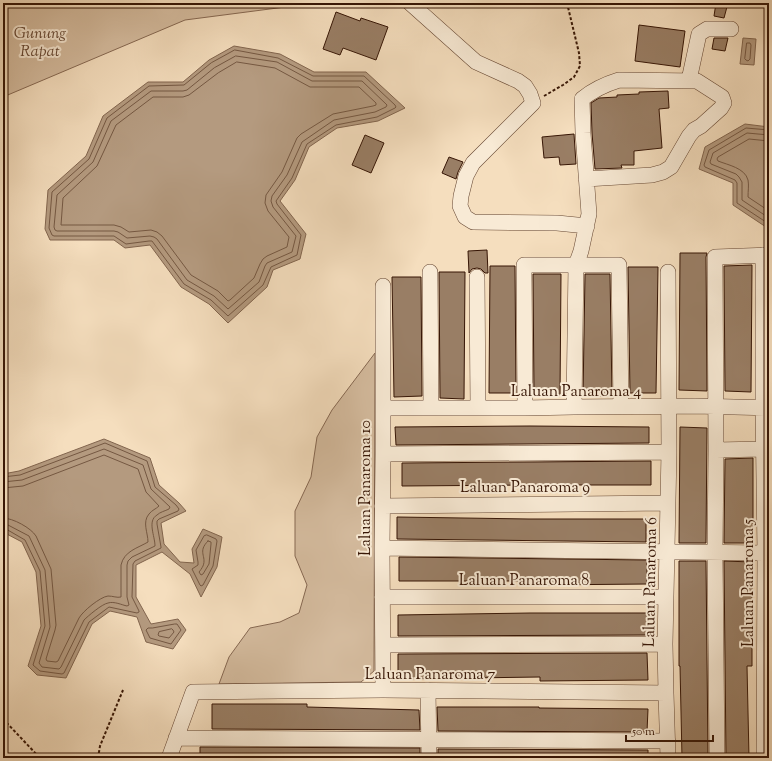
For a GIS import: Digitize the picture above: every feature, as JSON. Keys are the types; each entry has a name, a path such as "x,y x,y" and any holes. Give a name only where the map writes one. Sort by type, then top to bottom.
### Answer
{"street":[{"path":"410,3 476,62 518,81 525,86 533,103 473,163 466,176 460,196 460,206 465,217 473,222 557,223 587,226"},
{"path":"689,80 699,34 707,29 731,29"},
{"path":"574,407 576,265 581,251 589,214 586,179 582,124 582,99 604,86 619,80 697,81 722,97 724,103 721,108 694,130 671,167 663,172 652,175 586,179"},
{"path":"717,758 715,552 716,257 766,255"},
{"name":"Laluan Panaroma 5","path":"764,758 767,741 767,503 765,454 766,255"},
{"path":"525,408 524,265 619,265 621,407"},
{"path":"430,272 431,408"},
{"name":"Laluan Panaroma 6","path":"668,272 669,452 666,597 668,758"},
{"path":"477,277 478,408"},
{"name":"Laluan Panaroma 10","path":"383,286 383,690"},
{"name":"Laluan Panaroma 4","path":"383,408 766,407"},
{"path":"716,450 765,454"},
{"path":"383,454 669,452"},
{"name":"Laluan Panaroma 9","path":"382,506 668,503"},
{"path":"382,548 767,553"},
{"name":"Laluan Panaroma 8","path":"382,597 666,597"},
{"path":"383,645 666,644"},
{"path":"428,690 428,758"},
{"name":"Laluan Panaroma 7","path":"176,738 194,692 428,690 666,693"},
{"path":"169,758 176,738 668,741"}],"path":[{"path":"533,103 574,77 580,66 579,53 567,3"},
{"path":"98,758 100,746 124,690"},
{"path":"3,719 40,758"}],"green space":[{"name":"Gunung Rapat","path":"3,3 316,3 185,20 3,97"},
{"path":"375,353 374,671 361,682 219,684 229,657 250,628 280,622 299,613 307,585 295,556 295,511 311,477 317,437 332,410"}],"water":[{"path":"743,38 756,39 754,65 740,64"},
{"path":"234,46 280,54 314,72 366,72 405,108 378,121 337,128 309,147 295,180 280,201 306,234 300,259 273,270 267,287 228,323 209,304 181,287 150,245 125,248 114,240 50,240 45,229 48,190 86,156 103,116 148,82 183,82 209,60"},
{"path":"745,124 769,127 769,229 733,205 733,183 699,169 705,147"},
{"path":"104,439 150,458 159,485 186,511 161,523 164,544 180,562 194,563 192,549 203,529 222,537 217,567 201,597 190,574 162,552 136,565 136,597 151,624 178,619 186,630 173,649 146,642 137,617 110,611 92,624 66,678 37,675 28,666 41,626 36,572 22,542 3,532 3,474 19,471"}],"building":[{"path":"716,3 728,3 724,18 714,16"},
{"path":"336,12 360,21 361,18 388,27 376,60 343,48 340,55 323,49"},
{"path":"639,25 685,31 680,67 635,61"},
{"path":"714,38 728,38 725,51 712,49"},
{"path":"668,91 669,108 659,109 662,148 634,151 634,165 621,165 622,168 595,169 591,103 599,98 617,97 617,95 639,94 639,92"},
{"path":"574,134 576,164 560,165 559,157 544,158 542,137"},
{"path":"365,135 384,143 371,173 352,165"},
{"path":"449,157 463,162 456,179 442,173"},
{"path":"487,250 488,273 485,273 481,269 477,268 472,269 469,273 468,251"},
{"path":"680,253 707,253 707,391 679,390"},
{"path":"752,265 751,392 725,391 724,266"},
{"path":"490,266 515,266 516,393 489,393"},
{"path":"628,267 658,267 656,393 630,393"},
{"path":"439,272 465,272 464,399 440,398"},
{"path":"533,274 561,274 560,395 534,395"},
{"path":"585,274 610,274 612,396 583,396"},
{"path":"392,277 421,277 422,396 394,397"},
{"path":"395,427 649,427 649,443 396,445"},
{"path":"680,427 707,428 706,543 679,543"},
{"path":"753,458 753,543 724,543 725,459"},
{"path":"651,461 651,485 402,486 402,463"},
{"path":"397,517 646,519 646,542 397,539"},
{"path":"399,557 647,560 647,584 539,585 539,581 399,581"},
{"path":"679,561 706,561 708,758 682,758 679,666"},
{"path":"724,561 752,562 752,666 747,666 749,758 726,758"},
{"path":"647,613 647,635 398,636 398,615"},
{"path":"647,653 648,680 540,681 540,677 398,679 398,654"},
{"path":"212,704 307,704 307,707 419,710 420,730 212,729"},
{"path":"437,707 648,709 647,732 438,731"},
{"path":"200,747 420,748 420,758 200,758"},
{"path":"438,749 648,750 648,758 438,758"}]}
